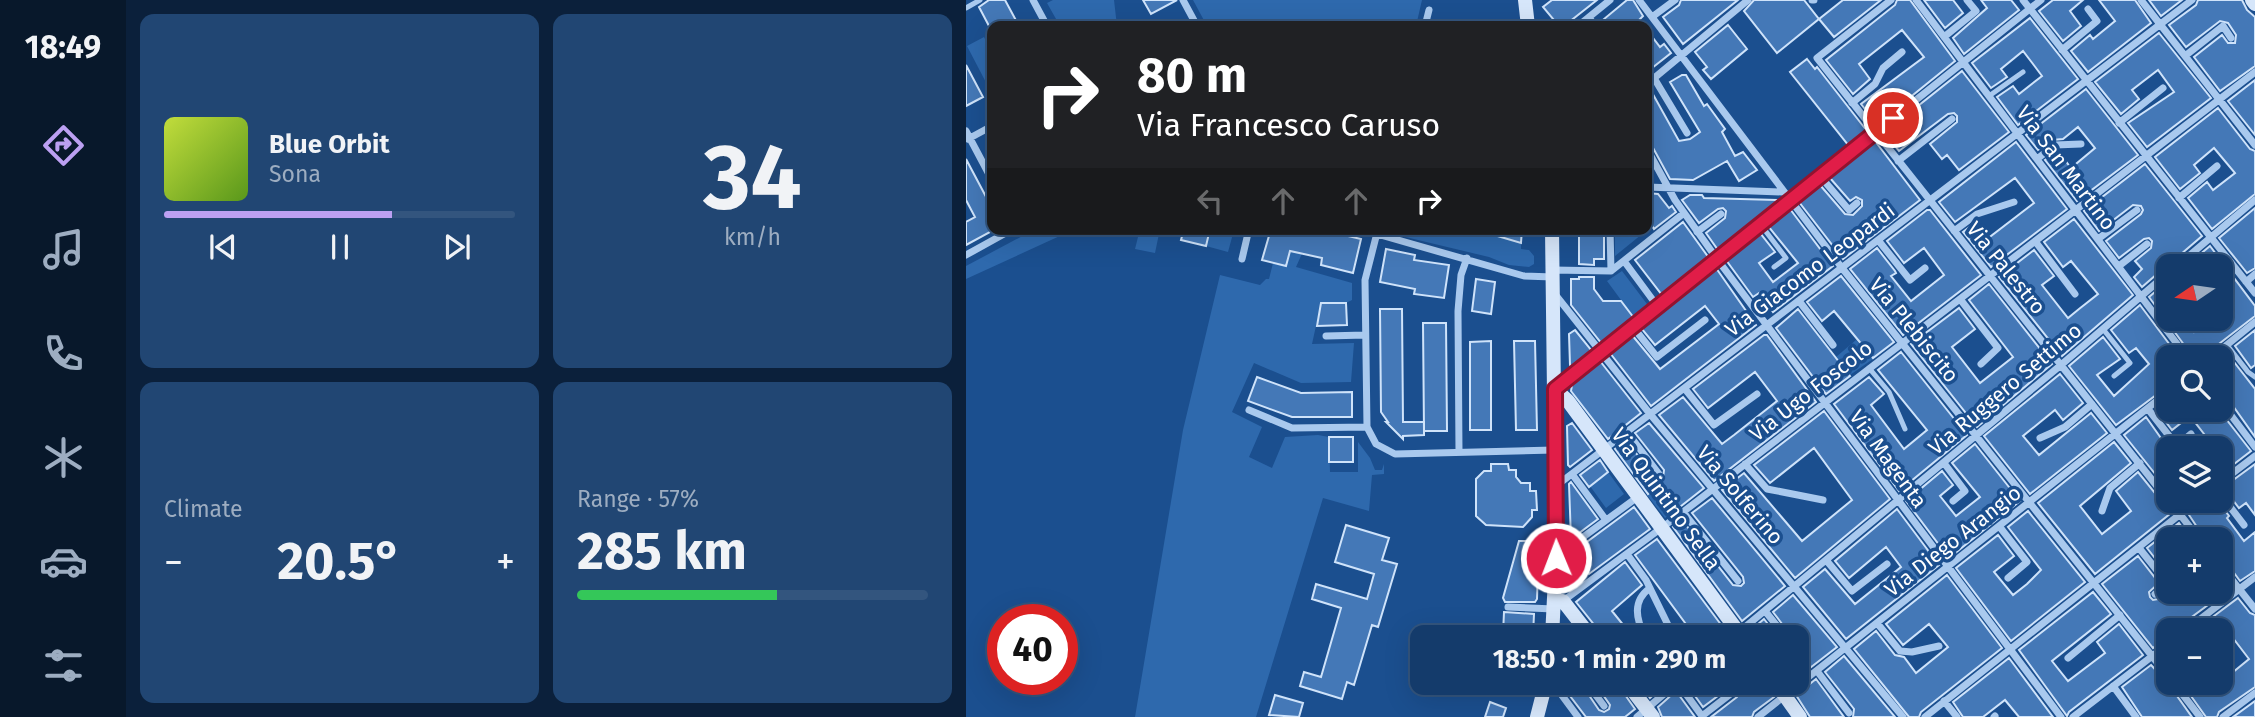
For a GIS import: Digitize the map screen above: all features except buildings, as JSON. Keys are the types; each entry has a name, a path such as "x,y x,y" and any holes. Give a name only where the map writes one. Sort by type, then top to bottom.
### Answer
{"street":[{"path":"1033,0 1044,21"},
{"path":"1183,0 1194,21"},
{"path":"1525,0 1527,21"},
{"name":"Via Plebiscito","path":"1639,0 1842,268 2156,661"},
{"path":"1652,18 1675,0"},
{"path":"1652,79 1748,0"},
{"name":"Via Palestro","path":"1891,0 1817,58 2156,484"},
{"name":"Via San Martino","path":"1916,0 2178,345"},
{"path":"1944,37 1976,11 1967,0"},
{"path":"2022,0 2255,293"},
{"path":"1555,389 2041,0"},
{"path":"2141,0 2255,145"},
{"name":"Via Giacomo Leopardi","path":"1555,487 2192,0"},
{"path":"2252,0 2255,4"},
{"path":"1585,21 1607,1"},
{"path":"2062,50 2097,21 2088,9"},
{"path":"1426,21 1429,10"},
{"path":"2185,56 2223,26 2231,38"},
{"path":"1853,103 1875,84 1884,68 1902,52"},
{"name":"Via Ugo Foscolo","path":"1558,604 1684,512 2255,72"},
{"path":"1652,84 1687,133"},
{"path":"2119,123 2163,88"},
{"path":"1898,161 1952,119"},
{"path":"987,128 967,137 987,171"},
{"path":"2037,159 2055,145 2081,144"},
{"name":"Via Magenta","path":"1652,158 1684,213 1717,260 2061,717"},
{"path":"2179,198 2217,166"},
{"path":"1821,177 1849,210 1857,203"},
{"path":"1652,187 1783,192"},
{"path":"2191,254 2255,200"},
{"path":"1954,231 1977,214 2014,202"},
{"path":"2098,239 2137,210"},
{"path":"1387,235 1524,276 1611,271 1684,213"},
{"path":"1697,232 1721,214"},
{"path":"966,255 1002,235"},
{"path":"1242,259 1248,235"},
{"path":"1376,235 1365,280 1367,427 1376,444 1395,454 1555,450"},
{"path":"1552,235 1558,604 1554,625"},
{"path":"1610,235 1611,271"},
{"path":"1878,240 1909,280 1924,268"},
{"path":"2035,241 2075,294"},
{"path":"2119,266 2147,244"},
{"path":"1459,452 1458,311 1461,275 1467,258"},
{"path":"1624,261 1658,307"},
{"path":"2246,282 2255,274"},
{"name":"Via Ruggero Settimo","path":"1750,625 2156,283"},
{"name":"Via Solferino","path":"1554,293 1650,414 1903,717"},
{"path":"1960,299 1998,348 1981,364"},
{"path":"1798,301 1833,345"},
{"path":"1633,327 1657,357 1705,320"},
{"path":"2227,345 2255,322"},
{"path":"1326,336 1365,335"},
{"name":"Via Quintino Sella","path":"1555,389 1639,496 1730,625"},
{"path":"1685,389 1714,425 1757,394"},
{"name":"Via Diego Arangio","path":"1758,717 2156,403"},
{"path":"2040,438 2065,427 2092,404"},
{"path":"2148,409 2177,446 2191,434"},
{"path":"1249,410 1292,428 1367,427"},
{"path":"2233,418 2255,447"},
{"path":"1627,432 1659,474"},
{"path":"2233,473 2255,456"},
{"path":"1944,463 1965,491 1953,501"},
{"path":"1745,464 1767,489 1823,500"},
{"path":"2102,511 2110,488 2140,464"},
{"path":"1572,474 1606,520"},
{"path":"1556,558 1639,496"},
{"path":"2233,511 2244,525"},
{"path":"1684,512 1738,581"},
{"path":"1925,717 2182,513"},
{"name":"Via Palestro","path":"2180,515 2190,527"},
{"path":"1999,526 2027,562 2008,578"},
{"path":"2139,548 2168,584 2155,594"},
{"path":"1626,554 1650,588 1668,625"},
{"path":"1826,560 1852,592 1887,564"},
{"path":"2201,618 2255,577"},
{"path":"2233,581 2255,609"},
{"path":"1639,625 1639,598 1650,588"},
{"path":"1508,607 1558,604 1579,625"},
{"path":"1765,611 1776,625"},
{"path":"2068,658 2120,615"},
{"path":"1877,623 1900,651 1912,652 1939,646"},
{"path":"2073,717 2156,653"},
{"path":"1817,671 1849,713"},
{"path":"2113,686 2136,717"},
{"path":"2224,717 2255,693"},
{"path":"1537,717 1544,695"},
{"path":"1556,695 1578,717"},
{"path":"1596,695 1604,706"},
{"path":"1634,695 1646,714 1666,695"},
{"path":"1687,695 1702,716 1729,695"},
{"path":"2183,695 2200,717"},
{"path":"1785,696 1800,717"},
{"path":"1944,701 1957,717"}],"lane":[{"path":"966,8 981,0"},
{"path":"1989,96 2022,72"},
{"path":"1761,225 1786,258 1774,267"},
{"path":"2103,329 2130,363 2114,376"},
{"path":"2233,353 2255,377"},
{"path":"1870,369 1889,392 1905,429"}],"shaded area":[{"path":"1053,0 1114,0 1116,21 1057,21 1047,3"},
{"path":"1193,0 1422,0 1417,21 1204,21"},
{"path":"984,37 987,43 987,84 967,46"},
{"path":"1024,235 1062,235 966,279 966,266"},
{"path":"1138,235 1159,235 1155,253 1135,249"},
{"path":"1209,235 1233,235 1228,252 1206,246"},
{"path":"1294,235 1310,235 1296,267 1352,283 1352,300 1346,303 1321,303 1312,344 1354,343 1351,382 1301,383 1254,363 1232,412 1262,427 1249,457 1272,468 1285,437 1318,435 1329,437 1330,472 1358,472 1358,442 1375,470 1382,470 1384,464 1384,474 1372,475 1369,511 1323,498 1256,717 1135,717 1183,430 1220,275 1260,285 1269,279 1273,263 1286,266"},
{"path":"1397,235 1496,235 1521,243 1521,249 1529,250 1534,256 1534,264 1529,267 1509,265 1489,257"},
{"path":"1615,235 1641,235 1615,256"},
{"path":"1622,271 1650,308 1635,319 1607,281"},
{"path":"1856,340 1873,359 1850,375 1836,357"},
{"path":"1608,472 1624,494 1606,508 1590,486"},
{"path":"1657,487 1676,510 1665,518 1647,495"}],"route":[{"path":"1556,558 1555,389 1893,118"}]}
